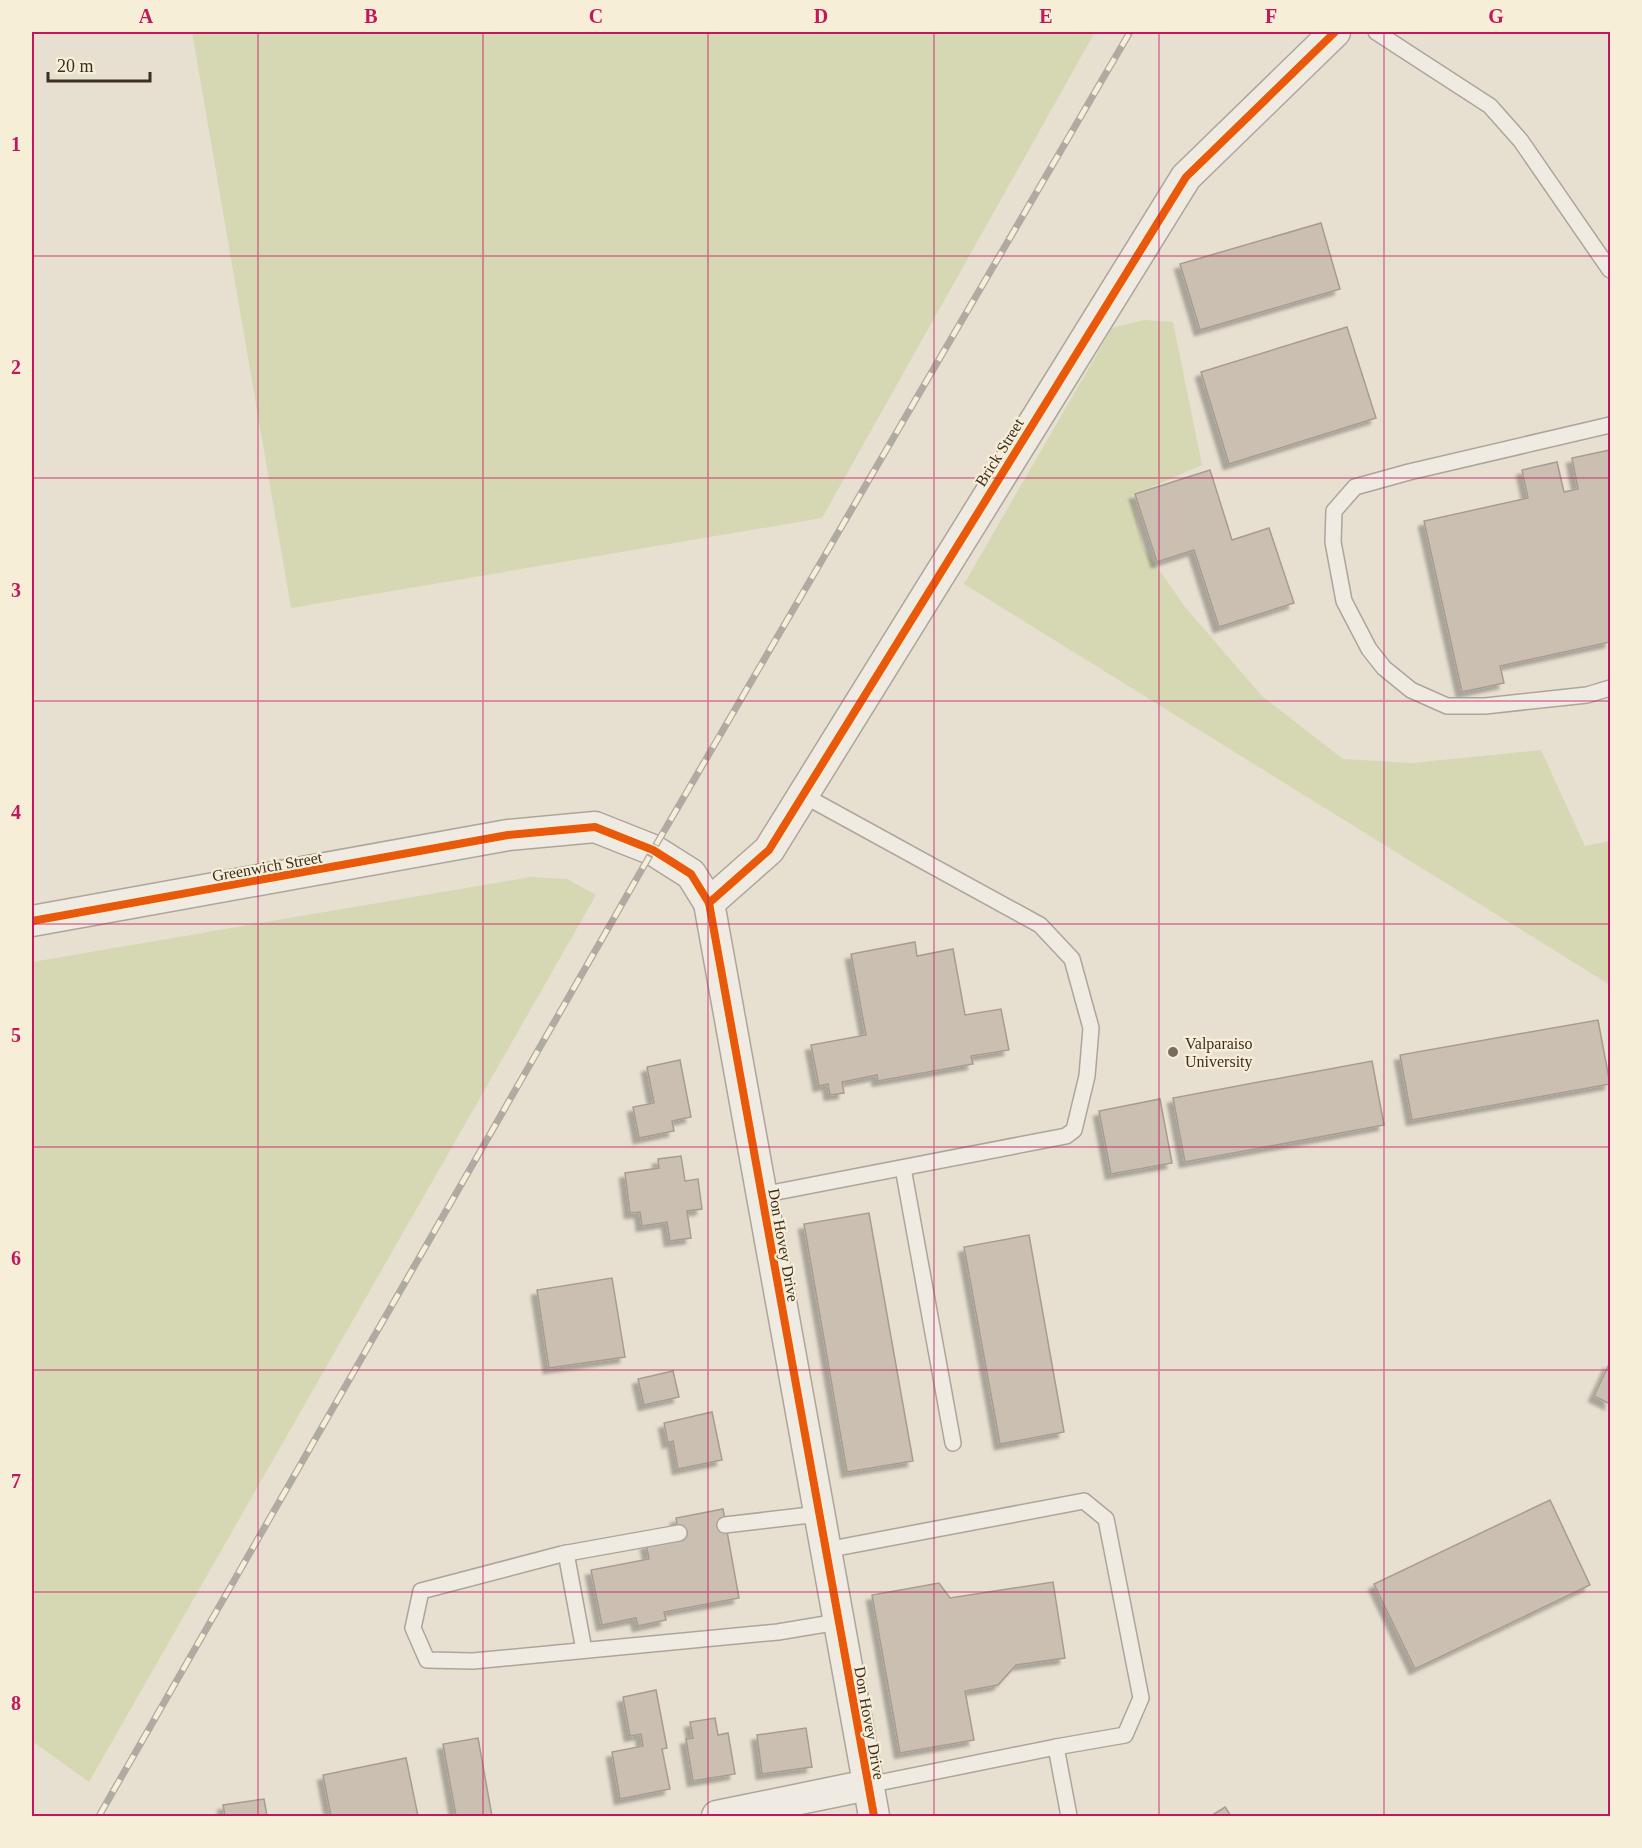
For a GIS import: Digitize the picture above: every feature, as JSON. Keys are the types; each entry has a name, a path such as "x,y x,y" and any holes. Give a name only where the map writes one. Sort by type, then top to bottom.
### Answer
{"street":[{"name":"Brick Street","path":"709,903 769,850 1186,177 1335,32"},
{"name":"Don Hovey Drive","path":"508,834 595,826 653,850 691,874 709,903 874,1816"},
{"name":"Greenwich Street","path":"32,921 508,834"},
{"path":"717,1816 868,1785"}],"lane":[{"path":"1376,32 1490,106 1521,141 1611,270"},
{"path":"1611,425 1408,472 1355,487 1334,511 1333,542 1344,601 1369,649 1384,668 1411,690 1447,706 1485,706 1587,695 1611,688"},
{"path":"761,1195 1066,1136 1074,1130 1087,1076 1091,1028 1072,959 1040,925 803,795"},
{"path":"903,1168 953,1443"},
{"path":"826,1550 1084,1501 1106,1519 1141,1698 1125,1735 868,1785"},
{"path":"725,1525 819,1514"},
{"path":"678,1533 566,1553 421,1591 413,1628 427,1660 473,1661 778,1632 838,1622"},
{"path":"566,1553 584,1650"},
{"path":"1056,1747 1069,1816"}],"green space":[{"path":"192,32 1095,32 822,518 291,608"},
{"path":"1144,320 1173,322 1202,465 1131,496 1143,547 1185,607 1262,696 1343,759 1412,763 1541,750 1585,846 1610,841 1610,985 964,584 1112,328"},
{"path":"530,877 567,879 596,895 89,1782 32,1741 32,962"}],"building":[{"path":"1321,223 1340,289 1200,330 1180,264"},
{"path":"1347,327 1376,418 1229,464 1201,372"},
{"path":"1610,450 1610,642 1500,666 1504,683 1462,692 1424,521 1528,498 1522,470 1557,462 1564,492 1578,489 1572,458"},
{"path":"1210,470 1232,540 1269,528 1294,603 1219,627 1194,550 1157,562 1135,494"},
{"path":"915,942 917,956 953,949 965,1015 1001,1009 1009,1050 971,1056 973,1064 878,1081 877,1075 842,1082 844,1093 830,1095 828,1084 819,1086 811,1045 866,1035 851,954"},
{"path":"1598,1020 1610,1084 1412,1120 1400,1055"},
{"path":"680,1060 691,1117 672,1121 674,1131 639,1138 633,1107 654,1103 647,1067"},
{"path":"1372,1061 1384,1125 1185,1162 1173,1098"},
{"path":"1160,1099 1172,1163 1111,1174 1099,1111"},
{"path":"681,1156 685,1181 698,1179 702,1209 687,1211 691,1238 670,1241 667,1222 642,1226 640,1212 630,1213 625,1173 659,1168 658,1159"},
{"path":"869,1213 913,1461 847,1472 804,1224"},
{"path":"1029,1235 1064,1432 1000,1444 964,1247"},
{"path":"612,1278 625,1357 549,1368 537,1290"},
{"path":"1610,1362 1610,1404 1594,1396"},
{"path":"673,1371 679,1397 644,1405 638,1379"},
{"path":"712,1412 722,1460 678,1469 673,1441 668,1443 664,1423"},
{"path":"1550,1500 1590,1585 1415,1669 1374,1584"},
{"path":"723,1509 739,1598 664,1612 666,1620 638,1626 636,1618 602,1625 591,1570 649,1559 646,1544 679,1537 676,1518"},
{"path":"1053,1582 1065,1658 1016,1665 998,1685 965,1691 974,1740 900,1753 872,1595 939,1583 950,1598"},
{"path":"656,1690 667,1748 662,1749 670,1789 620,1799 612,1752 643,1746 641,1734 630,1736 623,1697"},
{"path":"715,1718 718,1735 728,1733 735,1774 693,1781 686,1739 693,1738 690,1722"},
{"path":"806,1728 812,1767 762,1774 757,1735"},
{"path":"478,1738 492,1816 456,1816 443,1744"},
{"path":"406,1758 418,1816 331,1816 323,1775"},
{"path":"264,1799 267,1816 225,1816 223,1805"},
{"path":"1225,1807 1231,1816 1211,1816"}],"railway":[{"path":"99,1816 653,850 1130,32"}],"cycle path":[{"path":"709,903 769,850 1186,177 1335,32"},
{"path":"32,921 508,835 595,827 653,850 691,874 709,903 874,1816"}],"place":[{"name":"Valparaiso University","path":"1173,1052"}]}
